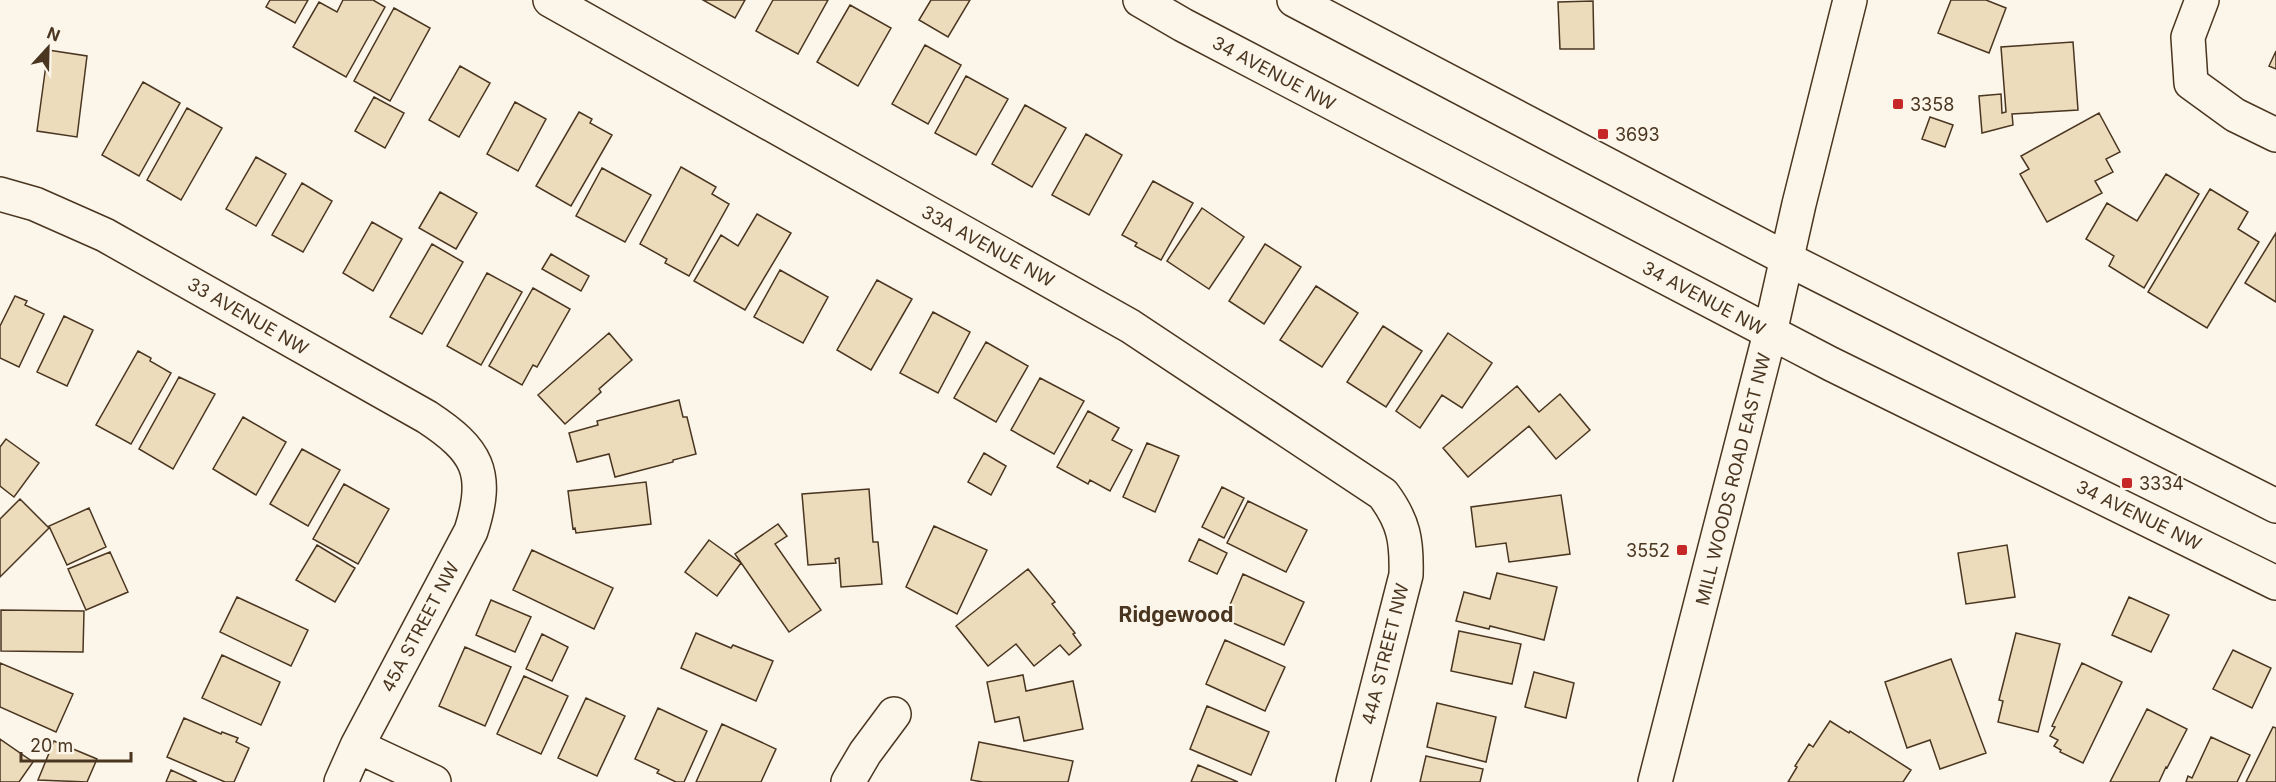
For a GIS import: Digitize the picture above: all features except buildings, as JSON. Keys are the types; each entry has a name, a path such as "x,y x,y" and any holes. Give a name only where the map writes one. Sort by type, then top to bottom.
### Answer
{"street":[{"name":"33A AVENUE NW","path":"550,0 1130,326 1383,494 1395,510 1402,525"},
{"name":"34 AVENUE NW","path":"1140,0 1183,25 1770,333 2276,583"},
{"path":"1294,0 1787,259 2276,506"},
{"name":"MILL WOODS ROAD EAST NW","path":"1654,782 1770,333 1850,0"},
{"path":"2202,0 2188,37 2191,83 2235,115 2276,135"},
{"name":"33 AVENUE NW","path":"0,194 35,204 105,235 427,417 448,431 465,447 478,467"},
{"name":"45A STREET NW","path":"341,782 357,746 471,531 478,510 480,488 478,467"},
{"name":"44A STREET NW","path":"1353,782 1406,575 1407,551 1402,525"},
{"path":"848,782 865,753 894,714"},
{"path":"357,746 434,782"}],"place":[{"name":"3358","path":"1898,104"},
{"name":"3693","path":"1603,134"},
{"name":"3334","path":"2127,483"},
{"name":"3552","path":"1682,550"}],"district":[{"name":"Ridgewood","path":"1176,614"}]}
